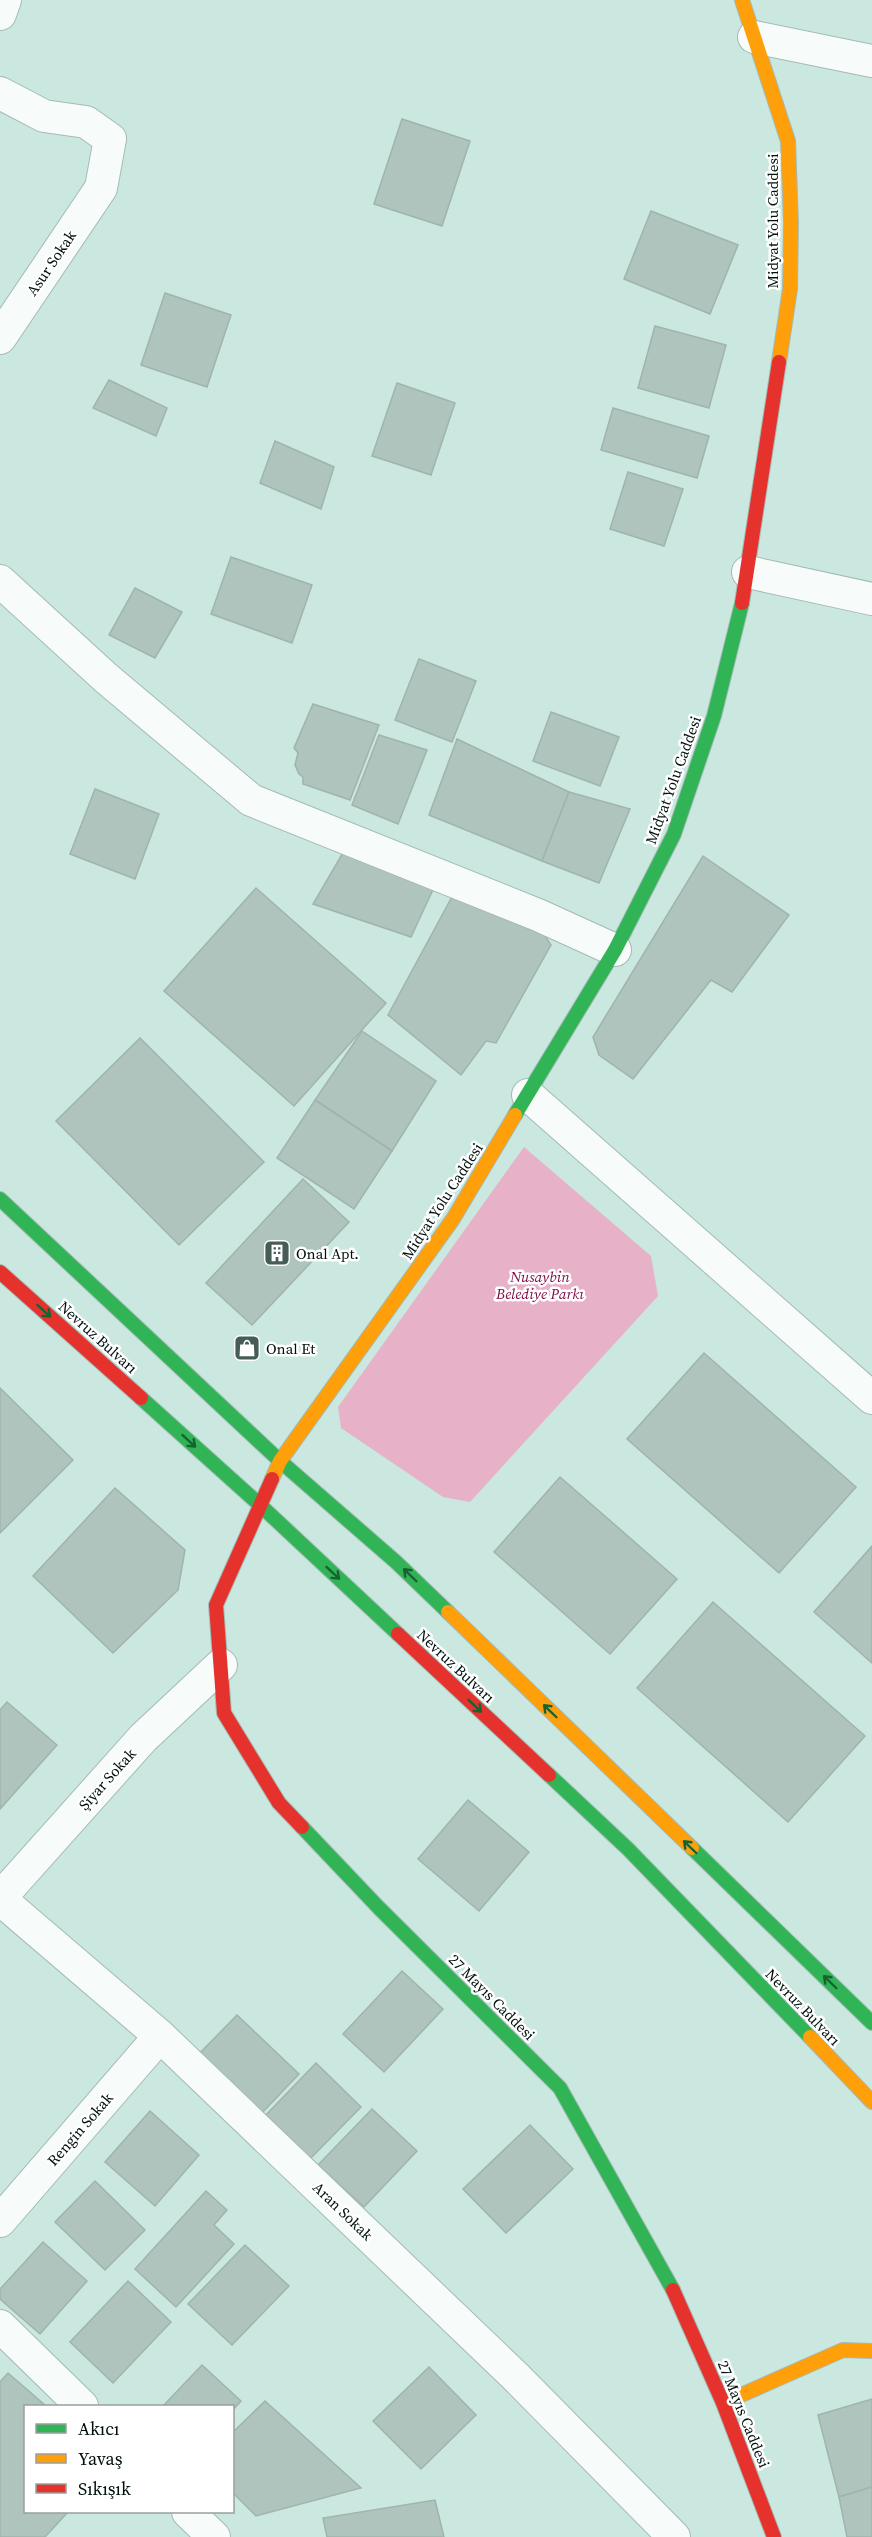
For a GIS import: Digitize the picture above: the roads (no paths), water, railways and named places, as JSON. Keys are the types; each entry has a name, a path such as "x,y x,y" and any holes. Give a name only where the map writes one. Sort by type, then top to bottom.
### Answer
{"street":[{"path":"0,14 5,0"},
{"name":"Midyat Yolu Caddesi","path":"260,1505 280,1461 453,1219 615,950 674,834 714,716 748,572 790,289 791,223 788,141 742,0"},
{"path":"754,37 872,61"},
{"name":"Asur Sokak","path":"0,93 44,116 86,122 110,140 101,188 0,338"},
{"path":"748,572 872,599"},
{"path":"0,581 106,678 251,800 538,915 615,950"},
{"path":"528,1095 872,1398"},
{"path":"0,1199 280,1461 396,1562 872,2023"},
{"name":"Nevruz Bulvarı","path":"0,1272 260,1505 628,1849 872,2102"},
{"name":"27 Mayıs Caddesi","path":"260,1505 216,1605 224,1713 279,1803 379,1908 560,2088 668,2280 723,2403 774,2537"},
{"name":"Şiyar Sokak","path":"0,1898 144,1738 221,1665"},
{"name":"Aran Sokak","path":"0,1898 160,2036 516,2377 674,2537"},
{"name":"Rengin Sokak","path":"0,2221 160,2036"},
{"path":"0,2326 81,2405"},
{"path":"723,2403 843,2350 872,2351"},
{"path":"190,2513 214,2537"}],"place":[{"name":"Onal Apt.","path":"277,1253"},
{"name":"Onal Et","path":"247,1348"}],"park label":[{"name":"Nusaybin Belediye Parkı","path":"540,1284"}]}
